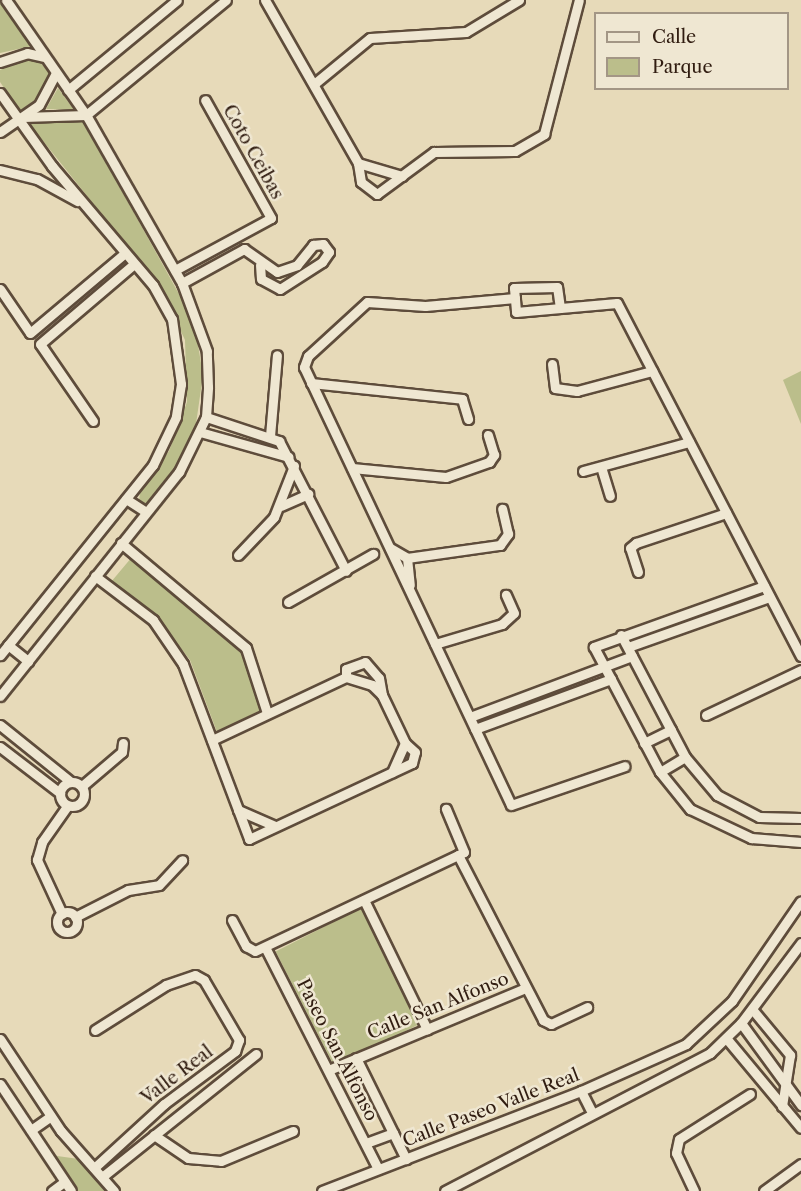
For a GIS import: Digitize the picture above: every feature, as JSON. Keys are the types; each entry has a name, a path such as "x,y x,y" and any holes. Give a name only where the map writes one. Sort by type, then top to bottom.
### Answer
{"street":[{"path":"0,696 179,472 206,417 207,351 175,270 86,115 6,0"},
{"path":"68,90 177,0"},
{"path":"21,118 86,115 226,0"},
{"path":"265,0 358,163 368,192 386,191 434,152 515,151 546,131 578,1"},
{"path":"314,84 370,38 470,31 519,0"},
{"path":"0,62 27,53 46,58"},
{"path":"0,132 50,94 56,73"},
{"path":"0,93 21,118 85,207 134,264 172,319 181,384 166,444 126,499 0,655"},
{"name":"Coto Ceibas","path":"175,270 271,218 205,100"},
{"path":"358,163 402,176"},
{"path":"0,170 37,179 85,207"},
{"path":"182,283 244,249 252,251 260,265 261,279 280,289 329,252 322,244 313,245 297,265 283,271 260,265"},
{"path":"0,289 30,333 125,253"},
{"path":"93,421 40,344 134,264"},
{"path":"560,308 557,287 514,288 516,312 617,303 801,656"},
{"path":"515,298 425,306 367,302 308,356 304,367 512,805 625,766"},
{"path":"270,436 277,355"},
{"path":"552,364 555,388 577,391 652,371"},
{"path":"311,383 462,399 468,419"},
{"path":"206,417 270,436 292,462 346,571"},
{"path":"200,432 292,462"},
{"path":"352,468 446,477 489,462 494,454 488,435"},
{"path":"583,471 603,470 689,441"},
{"path":"281,506 292,462"},
{"path":"603,470 610,496"},
{"path":"238,555 281,506 308,494"},
{"path":"126,499 146,512"},
{"path":"390,548 407,558 500,545 508,534 502,509"},
{"path":"638,572 630,548 636,543 726,513"},
{"path":"121,543 246,648 267,713"},
{"path":"288,602 374,554"},
{"path":"407,558 410,594"},
{"path":"95,576 153,620 183,664 249,839 416,759 405,743 382,695 380,678 365,662 346,669 346,677"},
{"path":"764,586 621,635 594,647 660,772 703,819 751,838 801,842"},
{"path":"435,644 502,624 514,613 506,595"},
{"path":"470,717 605,668 630,652 769,597"},
{"path":"621,635 685,757 717,795 739,809 759,817 801,818"},
{"path":"8,645 28,661"},
{"path":"706,715 801,670"},
{"path":"212,740 346,677 372,685 382,695"},
{"path":"475,729 611,679"},
{"path":"0,725 71,782 82,786"},
{"path":"644,743 671,730"},
{"path":"62,914 37,860 42,842 68,805 82,801 82,786 122,752 123,743"},
{"path":"392,771 405,743"},
{"path":"0,747 60,793 68,805"},
{"path":"660,772 685,757"},
{"path":"60,793 71,782"},
{"name":"Calle San Alfonso","path":"446,809 465,846 459,855 526,988 548,1024 587,1007"},
{"path":"238,810 275,826"},
{"path":"232,920 250,951 265,947 459,855"},
{"path":"62,914 75,917 128,890 159,885 182,860"},
{"path":"364,900 427,1029"},
{"name":"Calle Paseo Valle Real","path":"322,1191 581,1091 670,1052 715,1020 801,901"},
{"path":"62,914 57,923 67,932 75,927 75,917"},
{"path":"445,1191 591,1112 678,1071 726,1038 741,1023 801,943"},
{"name":"Paseo San Alfonso","path":"265,947 331,1069 378,1169"},
{"name":"Valle Real","path":"94,1168 164,1104 235,1051 238,1040 207,985 195,975 166,985 95,1030"},
{"name":"Calle San Alfonso","path":"331,1069 526,988"},
{"path":"752,1009 790,1055 788,1089 782,1106"},
{"path":"741,1023 801,1105"},
{"path":"726,1038 801,1128"},
{"path":"0,1039 51,1116 114,1191"},
{"path":"670,1052 678,1071"},
{"path":"102,1177 256,1054"},
{"path":"356,1058 406,1158"},
{"path":"634,1068 643,1087"},
{"path":"0,1084 71,1191"},
{"path":"581,1091 591,1112"},
{"path":"694,1191 676,1153 679,1139 750,1094"},
{"path":"31,1130 51,1116"},
{"path":"154,1136 189,1158 221,1161 293,1131"},
{"path":"366,1143 393,1133"},
{"path":"764,1191 801,1164"},
{"path":"52,1191 64,1182"}],"green space":[{"path":"0,0 32,46 0,53"},
{"path":"22,60 38,60 50,73 38,98 20,111 0,82 0,70"},
{"path":"58,88 74,110 46,109"},
{"path":"27,121 83,121 194,321 203,375 196,424 176,466 146,504 139,501 140,493 169,451 187,402 185,340 160,287"},
{"path":"801,371 801,424 783,380"},
{"path":"132,557 240,648 261,710 217,732 190,660 156,616 111,582"},
{"path":"363,907 422,1023 335,1067 276,951"},
{"path":"50,1155 86,1160 112,1191 76,1191"}]}
